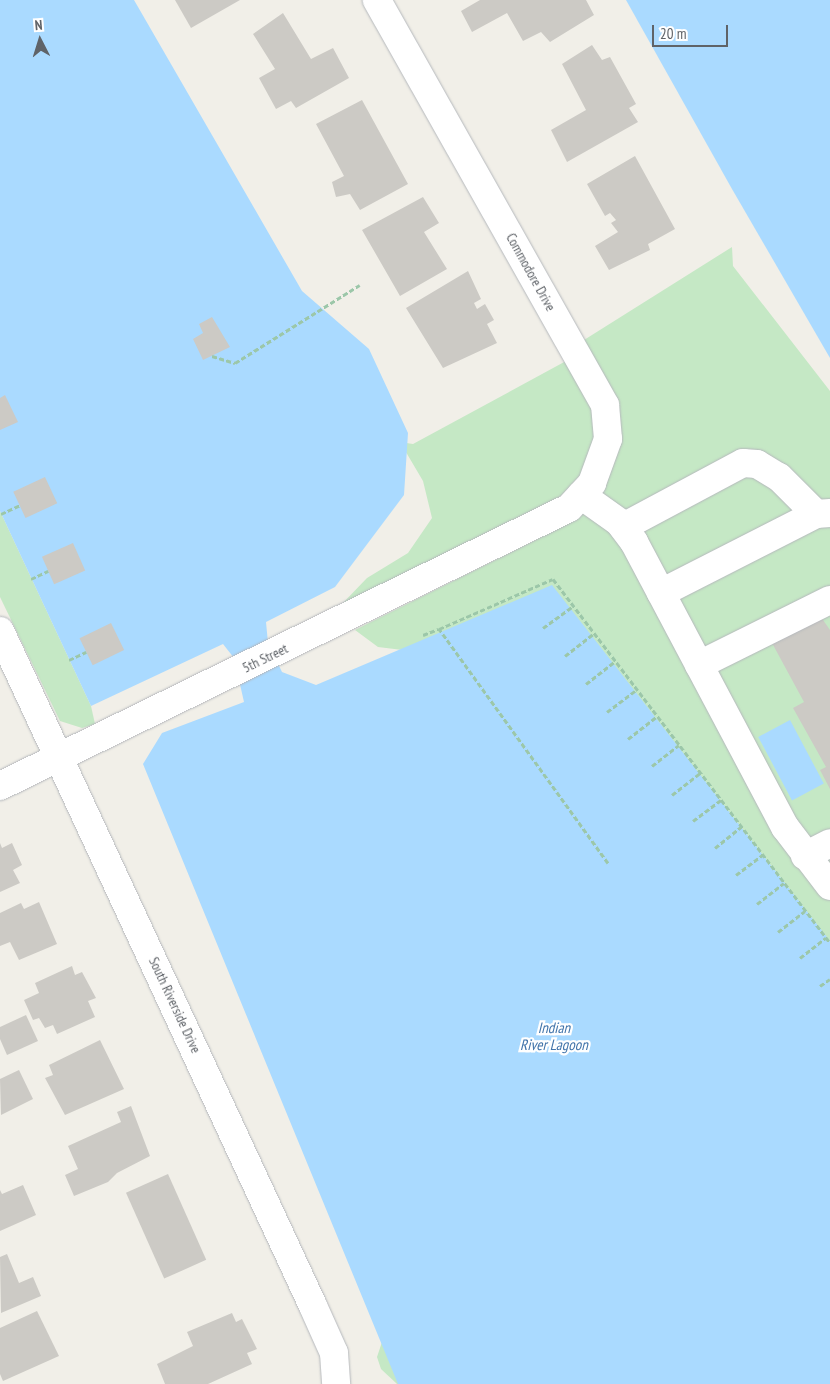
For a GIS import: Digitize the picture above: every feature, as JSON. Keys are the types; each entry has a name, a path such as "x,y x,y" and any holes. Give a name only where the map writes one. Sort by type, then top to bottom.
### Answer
{"street":[{"name":"Commodore Drive","path":"377,0 606,404 608,439 592,483 569,508 529,528"},
{"path":"623,527 743,463 757,464 779,477 823,513 661,593"},
{"path":"581,495 623,527 661,593 785,827 805,856 830,886"},
{"name":"5th Street","path":"0,786 61,758 529,528"},
{"path":"699,665 830,600"},
{"name":"South Riverside Drive","path":"0,631 46,732 61,758 314,1306 334,1354 336,1384"},
{"path":"805,856 830,843"}],"path":[{"path":"212,356 235,363 360,285"},
{"path":"1,514 20,505"},
{"path":"32,579 48,571"},
{"path":"422,635 553,579 830,943"},
{"path":"543,628 573,606"},
{"path":"440,628 608,863"},
{"path":"565,656 594,633"},
{"path":"69,660 86,652"},
{"path":"586,684 615,661"},
{"path":"607,712 637,689"},
{"path":"628,739 657,716"},
{"path":"652,766 679,745"},
{"path":"672,795 700,773"},
{"path":"692,821 721,800"},
{"path":"715,848 741,827"},
{"path":"736,875 763,855"},
{"path":"757,904 784,883"},
{"path":"778,932 805,911"},
{"path":"800,958 826,938"},
{"path":"820,986 830,979"}],"green space":[{"path":"732,247 733,266 830,391 830,969 427,653 378,647 355,630 578,519 604,489 618,403 584,340"},
{"path":"566,361 593,409 595,437 581,474 561,496 341,605 367,578 408,553 432,518 423,481 400,442 413,444"},
{"path":"0,511 91,706 95,724 82,728 60,721 0,597"},
{"path":"385,1333 436,1384 397,1384 381,1369 377,1357"}],"water":[{"name":"Indian River Lagoon","path":"0,0 134,0 302,291 369,349 408,433 404,495 335,587 266,622 268,643 282,672 316,685 552,585 830,941 830,1384 398,1384 143,764 162,733 244,702 234,658 223,644 91,706 0,511"},
{"path":"626,0 830,0 830,358 732,189"},
{"path":"790,720 824,784 792,800 758,737"}],"building":[{"path":"175,0 240,0 191,28"},
{"path":"480,0 586,0 594,15 550,42 541,32 523,41 507,13 472,32 461,11"},
{"path":"283,13 311,59 333,48 349,78 296,108 291,101 276,109 259,78 275,69 253,34"},
{"path":"592,45 602,60 610,57 636,104 629,108 638,122 567,162 551,130 586,110 562,64"},
{"path":"362,100 408,184 360,210 350,194 336,197 332,182 344,176 316,124"},
{"path":"635,156 675,229 648,244 650,250 609,270 595,246 618,232 611,223 616,220 610,213 605,216 587,184"},
{"path":"423,197 439,223 424,232 447,269 400,296 362,230"},
{"path":"468,271 481,299 474,303 477,309 485,304 494,320 487,324 497,343 443,368 406,308"},
{"path":"212,317 230,347 203,360 193,339 203,333 199,324"},
{"path":"5,395 18,422 0,430 0,398"},
{"path":"45,477 57,503 26,518 13,492"},
{"path":"73,543 85,570 54,584 42,557"},
{"path":"821,617 830,630 830,789 820,770 826,767 793,708 804,702 772,643"},
{"path":"111,623 124,650 93,665 80,638"},
{"path":"0,843 2,848 12,843 22,865 13,870 20,883 0,892"},
{"path":"39,902 57,944 19,960 10,942 0,946 0,913 21,903 24,909"},
{"path":"72,966 75,975 82,972 96,998 88,1001 95,1017 57,1034 53,1025 45,1028 39,1018 33,1020 24,1000 39,993 35,983"},
{"path":"26,1015 38,1041 7,1055 0,1039 0,1027"},
{"path":"100,1040 124,1089 65,1115 45,1078 53,1075 49,1065"},
{"path":"19,1070 33,1099 1,1115 0,1079"},
{"path":"131,1106 150,1156 117,1173 108,1182 74,1196 65,1175 78,1169 68,1146 121,1122 117,1112"},
{"path":"168,1174 206,1260 164,1279 126,1193"},
{"path":"23,1185 36,1215 0,1231 0,1190 2,1194"},
{"path":"7,1254 19,1283 33,1277 41,1296 1,1313 0,1257"},
{"path":"37,1311 59,1356 3,1381 0,1374 0,1328"},
{"path":"232,1313 236,1322 242,1319 257,1349 247,1353 252,1364 208,1384 165,1384 157,1364 193,1346 187,1332"}]}
